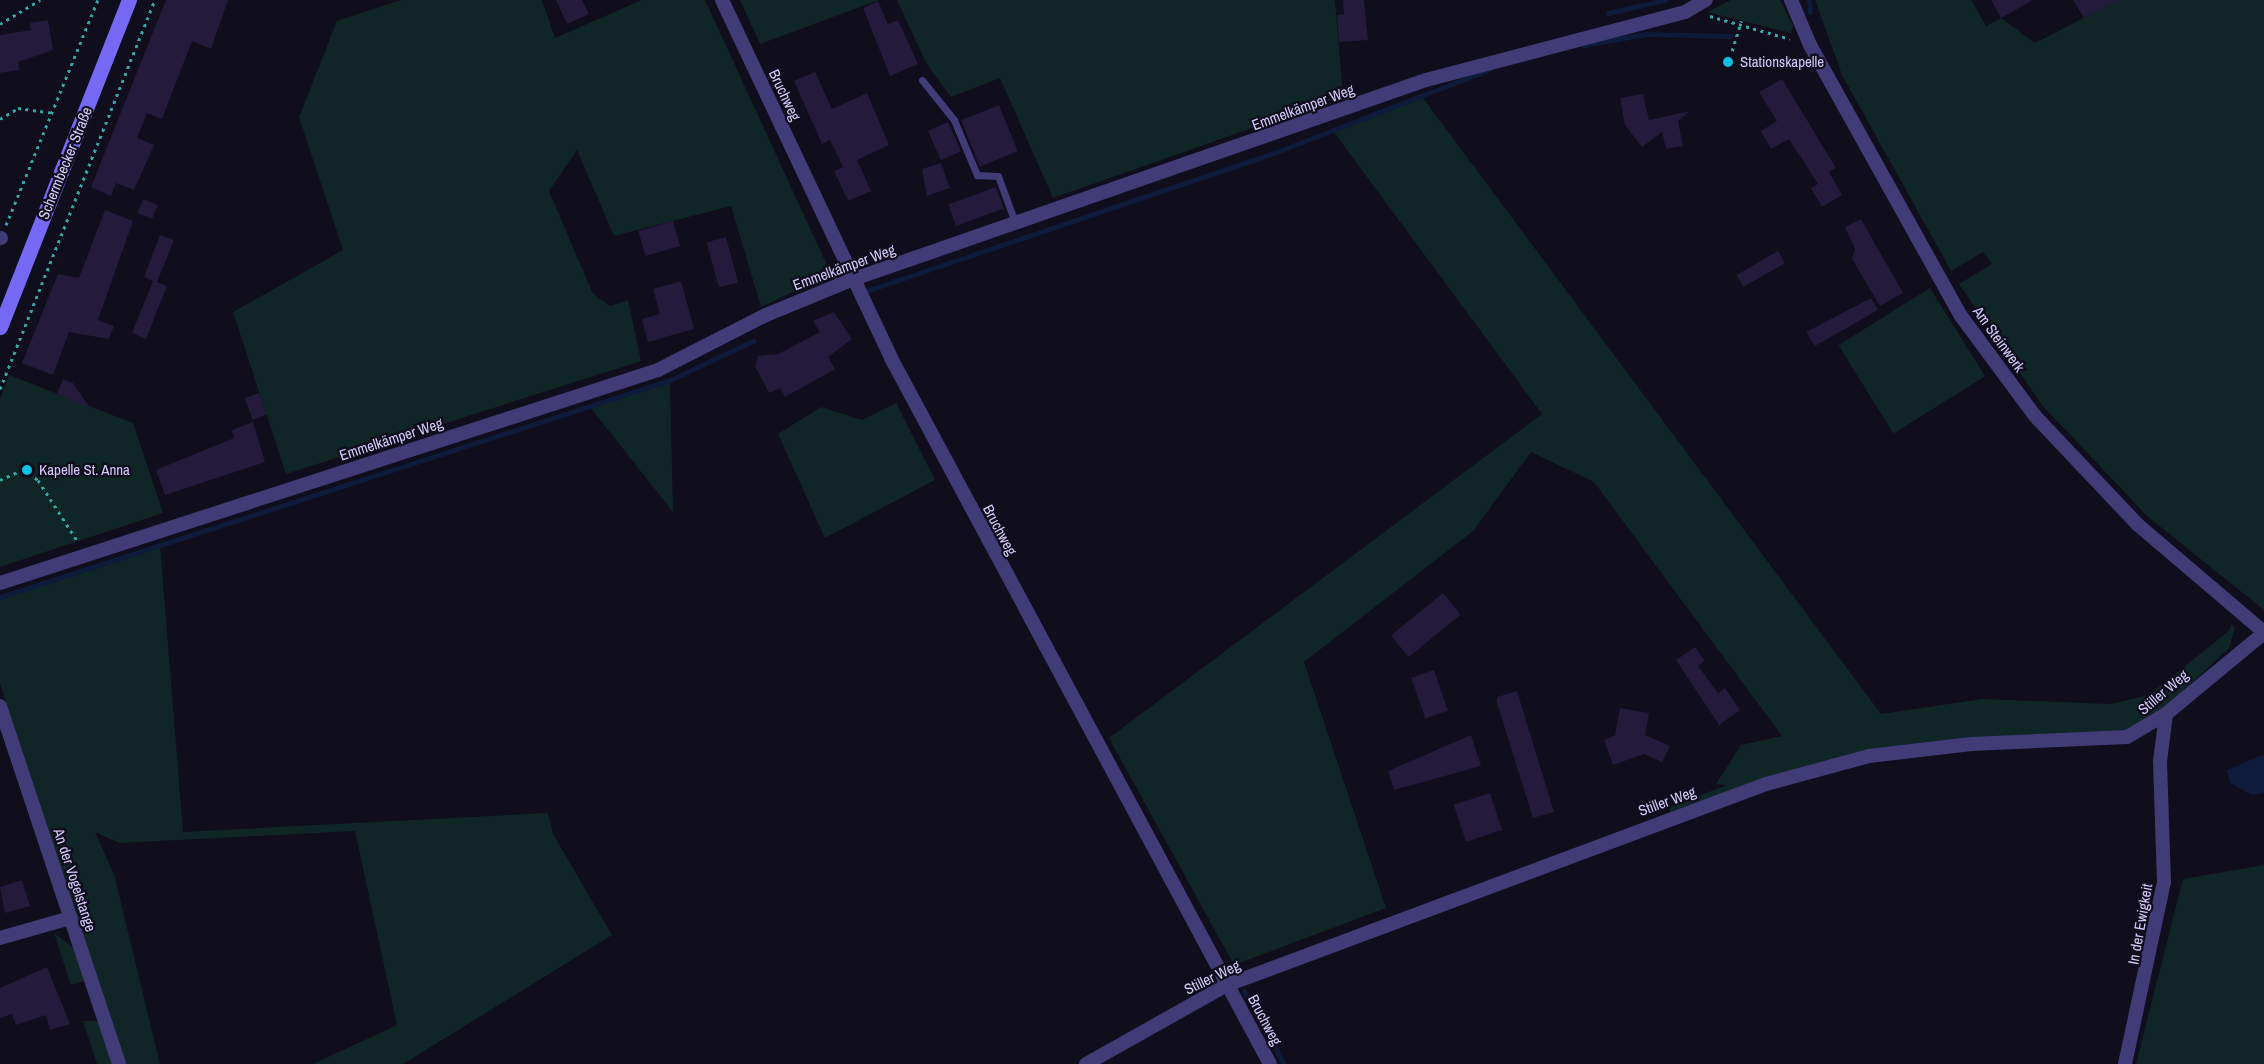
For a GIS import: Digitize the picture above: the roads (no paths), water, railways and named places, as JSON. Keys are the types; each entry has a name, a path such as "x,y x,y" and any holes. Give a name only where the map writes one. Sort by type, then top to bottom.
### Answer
{"main road":[{"name":"Schermbecker Straße","path":"0,327 129,0"}],"street":[{"name":"Bruchweg","path":"722,0 851,280 1270,1064"},
{"name":"Emmelkämper Weg","path":"0,583 658,370 766,315 851,280 1017,225 1492,58 1685,12 1706,0"},
{"name":"Am Steinwerk","path":"1791,0 1810,45 1961,316 2035,416 2137,524 2264,633"},
{"name":"Stiller Weg","path":"1086,1064 1227,985 1578,851 1838,762 1971,744 2127,737 2166,714 2264,633"},
{"name":"An der Vogelstange","path":"0,706 119,1064"},
{"name":"In der Ewigkeit","path":"2125,1064 2164,882 2160,762 2166,714"},
{"path":"0,938 70,918"}],"lane":[{"path":"922,80 954,120 977,175 998,176 1017,225"}],"water":[{"path":"2264,754 2264,793 2252,795 2230,783 2227,770"}],"waterway":[{"path":"1608,13 1665,0"},
{"path":"1809,0 1810,12"},
{"path":"1583,45 1646,34 1730,36"},
{"path":"869,290 1279,151 1490,69"},
{"path":"0,597 670,380 753,341"},
{"path":"1244,991 1284,1064"}],"place":[{"name":"Stationskapelle","path":"1728,62"},
{"name":"Kapelle St. Anna","path":"27,470"}]}
